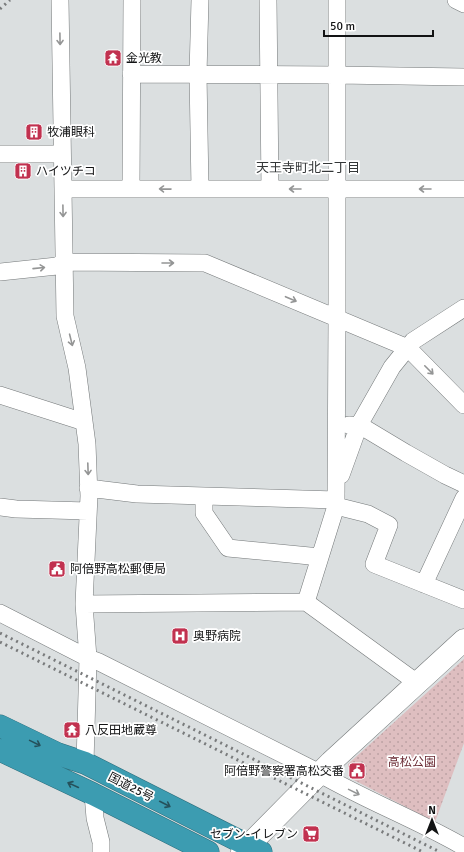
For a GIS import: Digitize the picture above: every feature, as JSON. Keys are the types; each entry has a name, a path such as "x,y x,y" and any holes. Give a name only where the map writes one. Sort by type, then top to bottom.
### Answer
{"highway":[{"name":"国道25号","path":"0,726 58,754 85,763 250,850"},
{"name":"国道25号","path":"0,750 93,794 208,852"}],"street":[{"path":"60,0 64,316 77,368 87,444 88,511 84,604 88,658 85,763"},
{"path":"131,188 132,0"},
{"path":"200,0 198,74 200,189"},
{"path":"268,0 270,189"},
{"path":"336,498 337,0"},
{"path":"456,0 464,4"},
{"path":"131,74 268,74 464,77"},
{"path":"0,154 62,154"},
{"path":"63,189 464,189"},
{"path":"0,272 57,266 64,262 205,263 408,348 464,405"},
{"path":"306,602 359,425 392,367 413,341 464,308"},
{"path":"0,395 84,422"},
{"path":"337,424 359,425 412,457 464,484"},
{"path":"88,488 137,494 336,498 389,525 374,564 464,600"},
{"path":"204,496 204,513 228,548 320,557"},
{"path":"424,584 464,498"},
{"path":"0,507 16,509 88,511"},
{"path":"84,604 306,602 417,684"},
{"path":"0,613 319,774 444,835 464,847"},
{"path":"250,850 319,774 464,640"},
{"path":"93,794 95,818 101,842 101,852"}],"green space":[{"name":"高松公園","path":"464,659 464,743 435,822 350,778 366,776 365,766 348,767 348,764"}],"railway":[{"path":"0,9 10,0"},
{"path":"0,633 440,852"},
{"path":"0,642 423,852"}],"place":[{"name":"金光教","path":"113,58"},
{"name":"牧浦眼科","path":"34,132"},
{"name":"ハイツチコ","path":"23,171"},
{"name":"阿倍野高松郵便局","path":"57,569"},
{"name":"奥野病院","path":"180,636"},
{"name":"八反田地蔵尊","path":"72,730"},
{"name":"阿倍野警察署高松交番","path":"357,771"},
{"name":"セブン-イレブン","path":"311,834"}],"district":[{"name":"天王寺町北二丁目","path":"308,167"}]}
